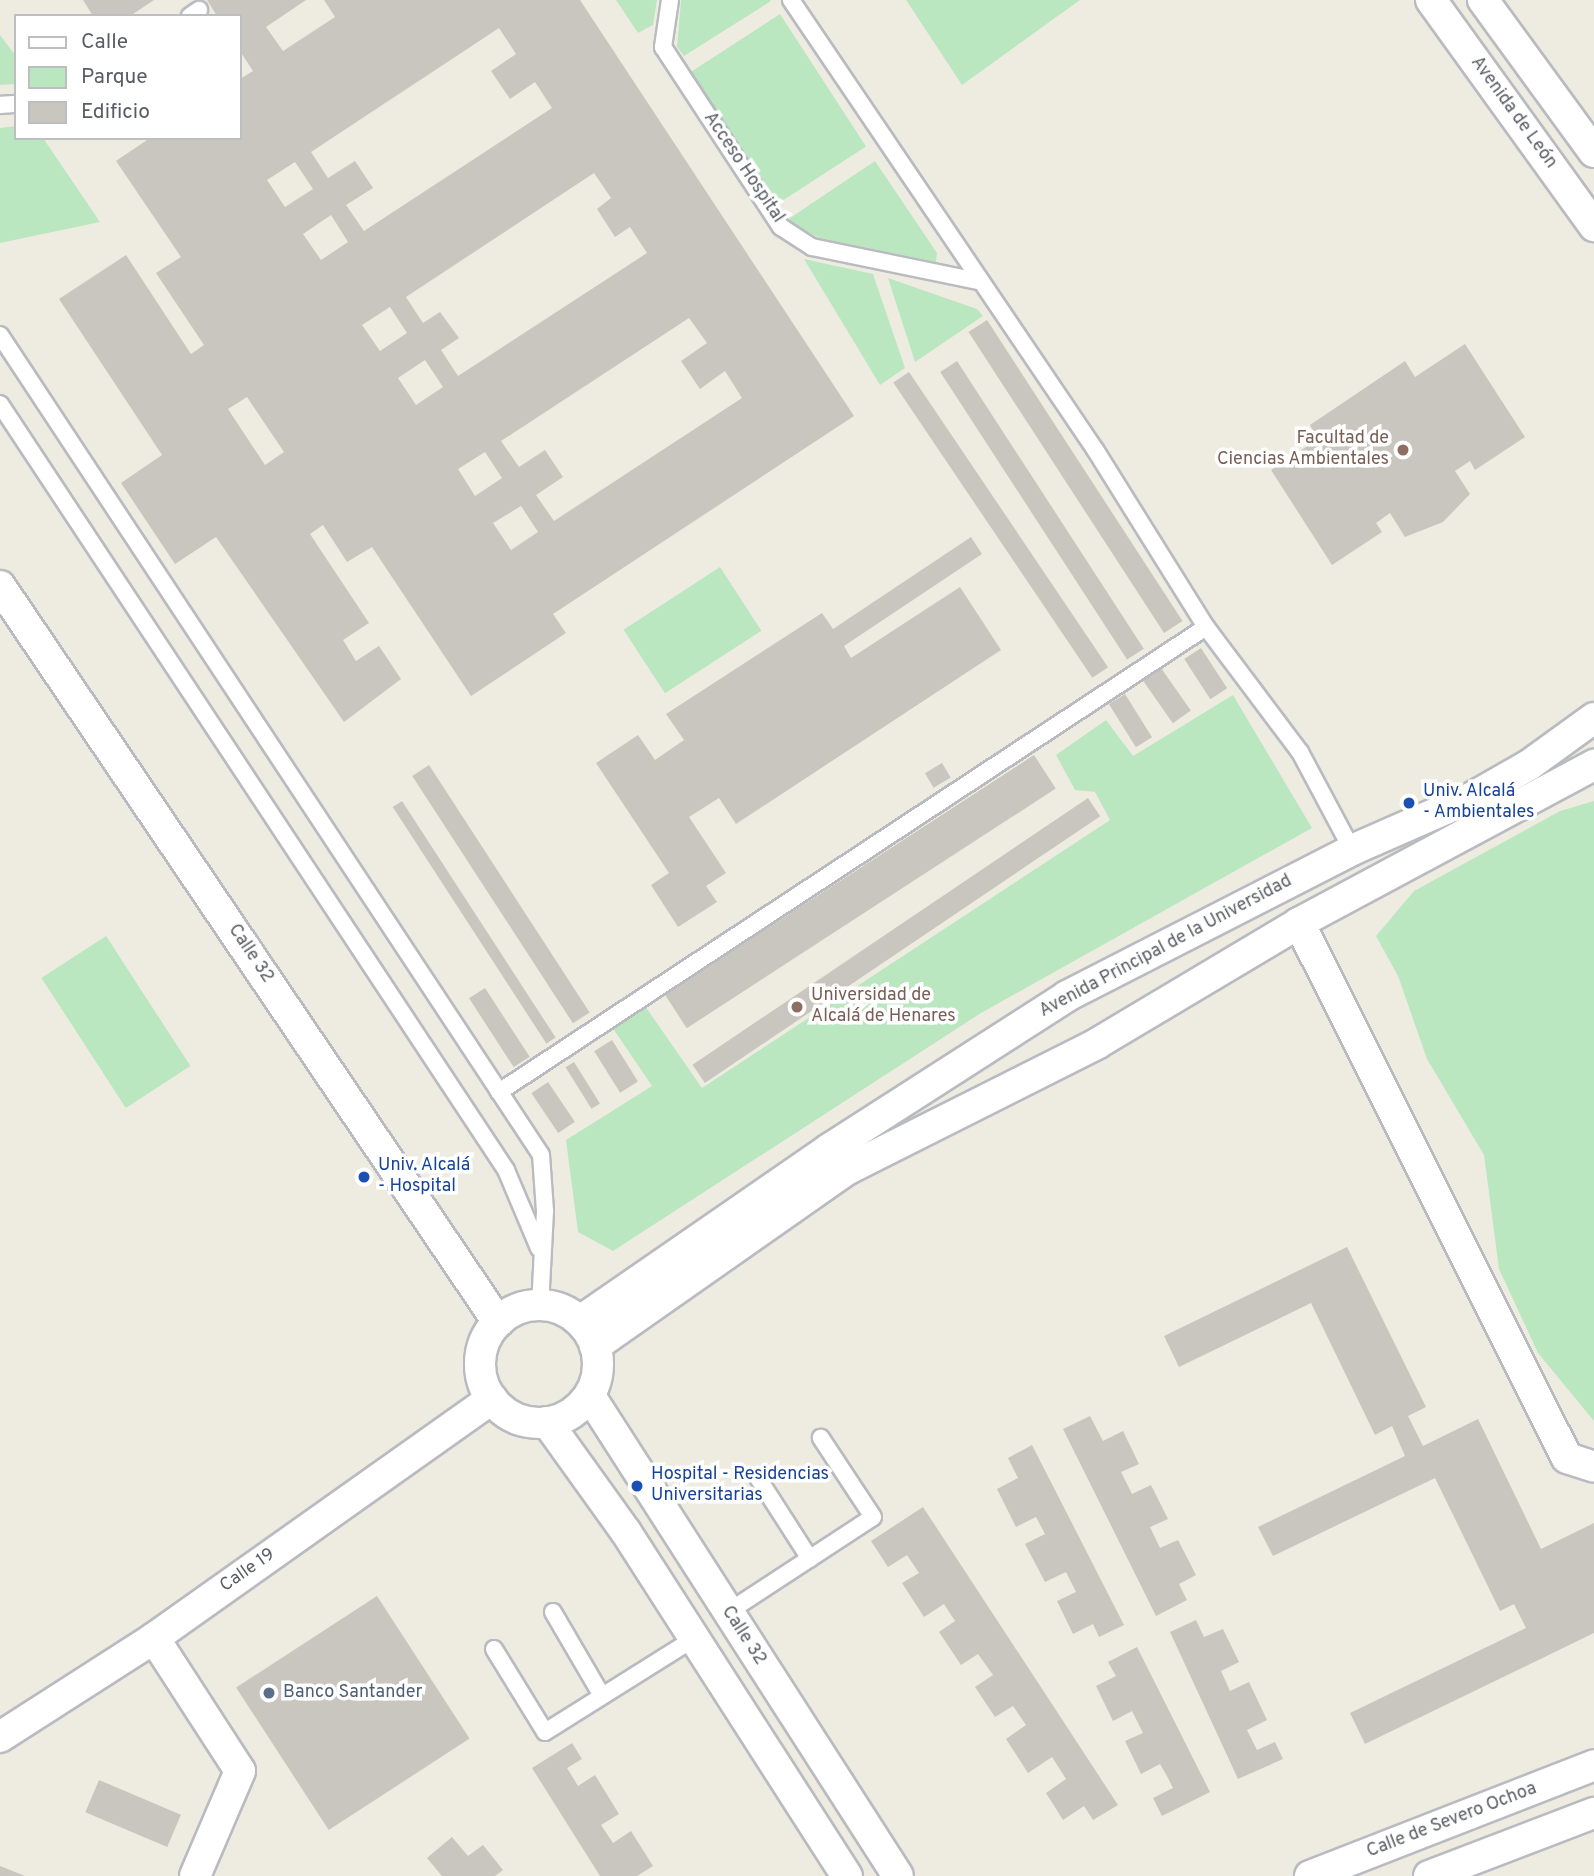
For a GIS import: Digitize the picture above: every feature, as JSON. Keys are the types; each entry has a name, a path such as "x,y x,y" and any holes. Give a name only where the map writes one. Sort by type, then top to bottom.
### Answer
{"street":[{"name":"Avenida de León","path":"1431,0 1594,226"},
{"path":"1483,0 1594,152"},
{"name":"Calle 32","path":"0,586 498,1322"},
{"name":"Avenida Principal de la Universidad","path":"587,1333 830,1149 1067,996 1352,850 1473,797 1541,758 1594,718"},
{"path":"587,1333 846,1170 1098,1043 1299,923 1594,765"},
{"path":"1299,923 1567,1458 1594,1467"},
{"path":"540,1306 587,1333 596,1380 590,1396 578,1409 547,1422 516,1418 492,1399 480,1368 488,1335 498,1322 525,1307 540,1306"},
{"name":"Calle 32","path":"590,1396 898,1876"},
{"name":"Calle 19","path":"0,1737 154,1638 492,1399"},
{"path":"547,1422 693,1639 847,1876"},
{"path":"154,1638 240,1771 195,1876"},
{"name":"Calle de Severo Ochoa","path":"1310,1876 1594,1765"},
{"path":"1429,1876 1594,1813"}],"lane":[{"name":"Acceso Hospital","path":"670,0 663,47 781,227 812,247 978,281"},
{"path":"791,0 978,281 1096,451 1206,627 1300,752 1352,850"},
{"path":"0,335 541,1156 540,1306"},
{"path":"0,404 506,1170 541,1254"},
{"path":"499,1092 1206,627"},
{"path":"728,1612 873,1517 821,1438"},
{"path":"758,1478 810,1559"},
{"path":"553,1612 602,1696"},
{"path":"494,1649 545,1732 693,1639"}],"green space":[{"path":"616,0 657,0 653,25 638,33"},
{"path":"681,0 771,1 684,56 677,47"},
{"path":"906,0 1080,0 962,85"},
{"path":"780,14 866,147 775,205 689,73"},
{"path":"0,35 14,53 14,84 0,85"},
{"path":"14,126 14,140 44,140 100,222 0,243 0,128"},
{"path":"875,161 937,253 936,262 819,238 787,220"},
{"path":"804,259 873,274 905,368 880,385"},
{"path":"888,278 977,309 983,316 915,362"},
{"path":"720,567 761,631 665,693 624,630"},
{"path":"1233,695 1312,828 981,1013 613,1251 578,1232 566,1140 652,1086 612,1027 645,1006 702,1088 1110,820 1095,792 1075,790 1056,755 1106,720 1133,756"},
{"path":"1594,801 1594,1421 1538,1353 1499,1269 1484,1155 1427,1059 1398,976 1376,936 1414,891 1560,811"},
{"path":"106,936 190,1066 126,1108 41,978"}],"building":[{"path":"83,0 154,0 133,14 92,14"},
{"path":"207,0 306,0 266,27 283,51 335,17 324,0 580,0 854,416 553,614 566,633 471,696 372,547 347,562 323,525 310,534 369,623 343,640 356,661 379,646 401,679 344,722 216,537 175,564 121,483 162,455 59,299 126,255 191,354 204,345 156,273 181,257 116,161 147,140 242,140 242,78 253,71 242,54 242,14 216,14","holes":["499,28 516,54 491,71 510,99 535,82 552,108 364,231 346,205 373,188 355,161 328,178 311,152","295,162 313,189 285,207 267,180","594,173 611,198 597,209 615,237 630,227 647,253 458,376 441,350 459,338 440,312 423,323 406,297","331,215 348,242 321,260 303,234","390,307 407,333 380,351 362,325","689,318 707,343 681,361 700,389 725,371 742,398 554,521 536,495 563,477 545,450 519,467 501,441","425,360 443,387 416,405 398,378","247,397 284,452 265,465 228,409","485,452 502,478 475,496 458,469","521,506 538,532 511,550 493,523"]},
{"path":"987,320 1183,621 1164,633 969,332"},
{"name":"Facultad de Ciencias Ambientales","path":"1465,344 1525,437 1475,470 1470,461 1455,471 1470,494 1443,522 1405,537 1390,513 1376,523 1382,532 1332,565 1271,470 1318,439 1310,425 1405,361 1415,377"},
{"path":"957,361 1144,649 1127,660 940,372"},
{"path":"909,372 1108,667 1092,678 893,383"},
{"path":"971,537 982,554 844,646 851,658 960,587 1001,650 736,824 719,798 689,817 726,873 706,886 717,902 678,927 651,885 669,873 596,763 638,735 655,760 684,740 666,714 822,613 833,629"},
{"path":"1201,648 1227,688 1210,699 1184,659"},
{"path":"1161,668 1191,711 1173,723 1143,681"},
{"path":"1125,694 1152,737 1136,747 1109,704"},
{"path":"1034,755 1056,789 687,1028 665,995"},
{"path":"942,763 951,778 934,788 925,773"},
{"path":"429,765 590,1012 573,1023 412,776"},
{"path":"1088,798 1100,816 705,1083 693,1065"},
{"path":"402,801 556,1038 546,1043 393,807"},
{"path":"485,988 530,1057 514,1067 469,998"},
{"path":"612,1040 638,1082 620,1093 594,1051"},
{"path":"574,1062 600,1104 591,1109 566,1067"},
{"path":"548,1082 575,1122 558,1133 531,1093"},
{"path":"1347,1247 1426,1407 1408,1416 1423,1446 1478,1419 1541,1549 1594,1523 1594,1633 1365,1744 1350,1713 1526,1628 1514,1604 1500,1611 1435,1478 1273,1556 1258,1527 1405,1456 1392,1426 1375,1435 1311,1303 1179,1367 1164,1336"},
{"path":"1090,1416 1103,1441 1123,1431 1139,1464 1121,1472 1132,1494 1151,1485 1168,1519 1150,1527 1160,1548 1178,1540 1196,1575 1179,1584 1187,1600 1156,1616 1063,1429"},
{"path":"1032,1445 1124,1625 1099,1637 1093,1624 1073,1634 1057,1601 1076,1592 1066,1572 1045,1582 1025,1544 1045,1534 1036,1517 1016,1527 997,1489 1018,1478 1008,1458"},
{"path":"923,1507 1118,1805 1093,1820 1084,1806 1063,1820 1046,1793 1066,1779 1052,1757 1028,1773 1006,1739 1026,1725 1013,1706 995,1717 975,1687 993,1675 978,1654 961,1665 939,1632 955,1621 944,1604 924,1617 902,1583 919,1573 907,1555 888,1567 871,1541"},
{"path":"377,1596 470,1739 329,1830 236,1687"},
{"path":"1196,1620 1204,1637 1223,1629 1239,1662 1221,1671 1230,1691 1249,1682 1267,1720 1247,1730 1257,1750 1275,1742 1283,1759 1238,1779 1170,1632"},
{"path":"1137,1647 1210,1792 1162,1816 1153,1798 1173,1788 1168,1778 1160,1764 1141,1774 1125,1741 1143,1733 1132,1711 1113,1721 1096,1686 1116,1676 1108,1662"},
{"path":"572,1743 582,1759 567,1768 578,1786 595,1775 619,1814 601,1825 613,1843 631,1831 653,1866 637,1876 600,1876 532,1768"},
{"path":"99,1780 181,1815 167,1847 85,1812"},
{"path":"452,1837 468,1856 483,1845 503,1870 495,1876 442,1876 427,1858"},
{"path":"0,1866 25,1876 0,1876"}],"place":[{"name":"Facultad de Ciencias Ambientales","path":"1403,450"},
{"name":"Univ. Alcalá - Ambientales","path":"1409,803"},
{"name":"Universidad de Alcalá de Henares","path":"797,1007"},
{"name":"Univ. Alcalá - Hospital","path":"364,1177"},
{"name":"Hospital - Residencias Universitarias","path":"637,1486"},
{"name":"Banco Santander","path":"269,1693"}]}
